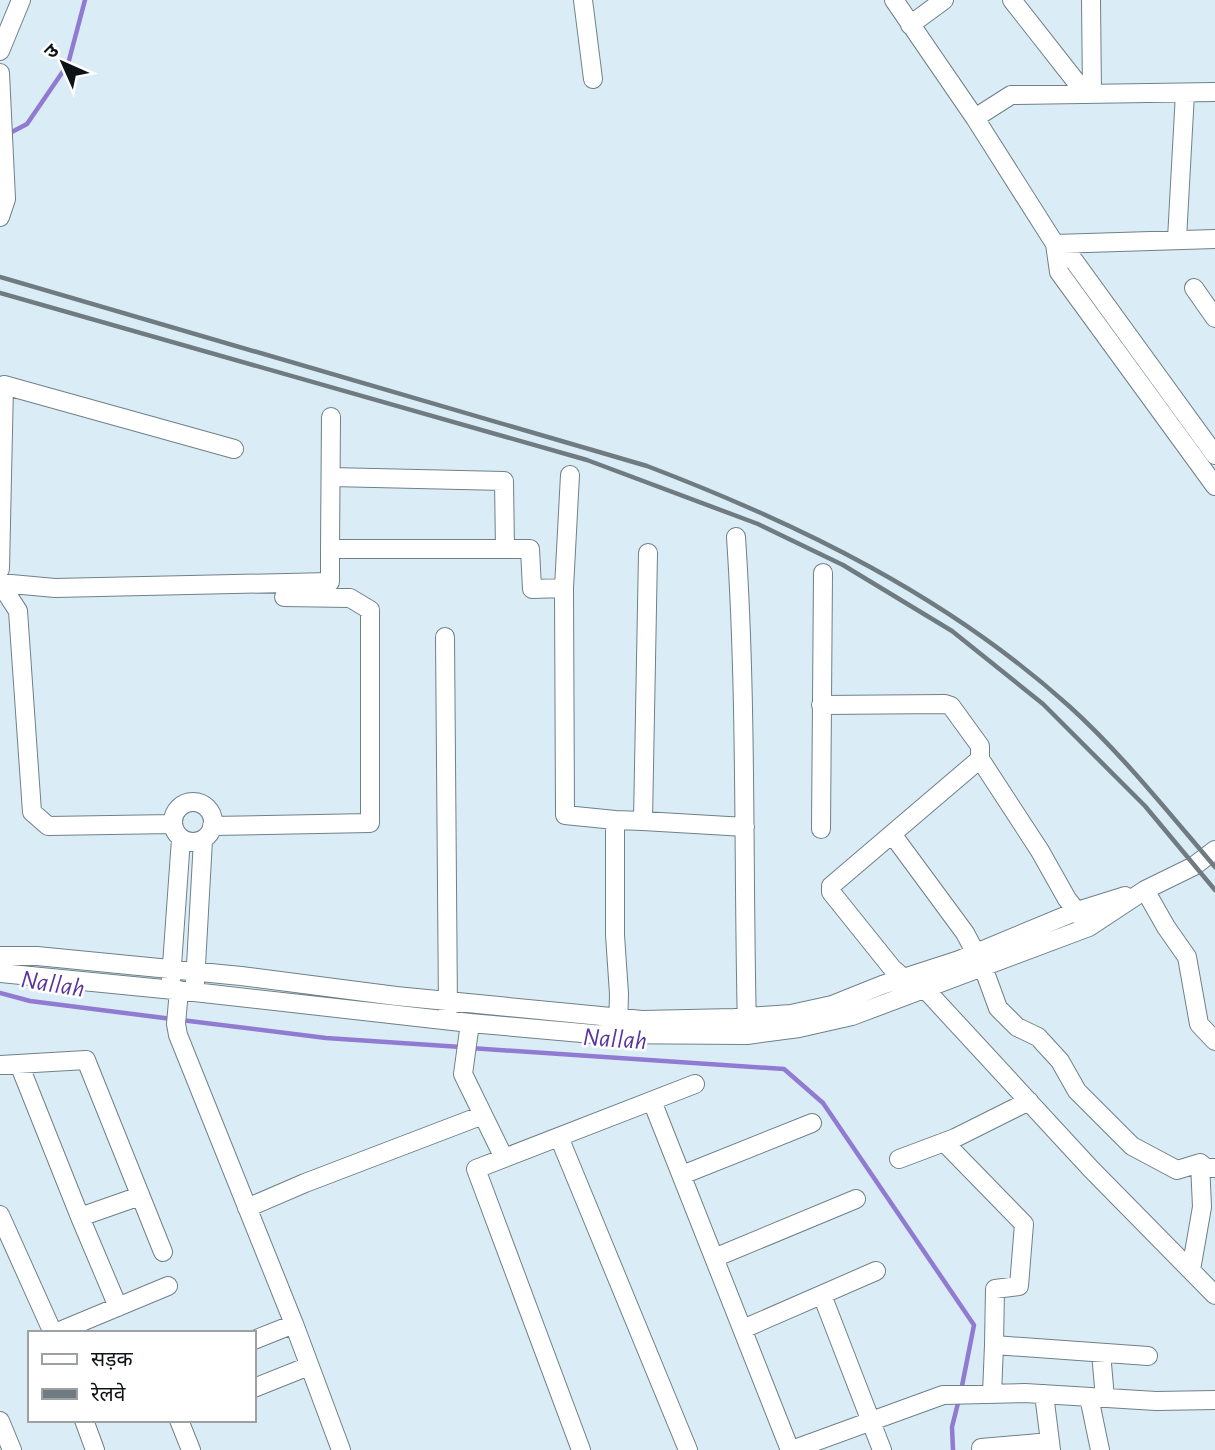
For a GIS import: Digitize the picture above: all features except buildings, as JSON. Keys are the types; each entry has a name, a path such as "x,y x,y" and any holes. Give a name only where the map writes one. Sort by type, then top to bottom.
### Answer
{"street":[{"path":"0,51 21,0"},
{"path":"583,0 593,79"},
{"path":"894,0 975,118 1055,244 1072,258 1215,455"},
{"path":"911,24 944,0"},
{"path":"1012,0 1088,93"},
{"path":"1088,93 1091,0"},
{"path":"0,73 6,199 0,218"},
{"path":"975,118 1011,95 1215,92"},
{"path":"1177,239 1185,93"},
{"path":"1055,244 1215,239"},
{"path":"1055,244 1059,272 1215,486"},
{"path":"1194,288 1215,318"},
{"path":"0,569 4,385 234,449"},
{"path":"0,583 55,589 330,582 331,417"},
{"path":"570,475 564,588 565,815 745,827"},
{"path":"331,477 504,481 505,549"},
{"path":"736,537 741,608 747,1035"},
{"path":"330,550 530,549 532,589 564,588"},
{"path":"643,821 648,553"},
{"path":"821,829 823,573"},
{"path":"0,583 18,611 32,812 48,826 176,832 193,842 208,833 370,823 370,610 350,598 284,597"},
{"path":"445,636 448,1021"},
{"path":"821,705 951,706 980,746 980,759 1040,851 1067,899 1089,927"},
{"path":"980,759 831,886 831,892 892,968 925,989 1091,1169 1215,1295"},
{"path":"180,993 195,972 208,833 212,816 207,808 189,802 180,807 174,815 176,832 171,969 180,993 176,1024 182,1047 294,1324 341,1450"},
{"path":"615,820 618,1026"},
{"path":"892,834 965,933 980,960 998,1009 1017,1027 1038,1037 1060,1061 1077,1091 1132,1146 1177,1170 1208,1166 1191,1270"},
{"path":"0,956 37,956 171,969 448,1001 618,1026 642,1020 792,1014 832,1005 904,978 980,960 1089,927 1145,890 1194,866 1215,850"},
{"path":"0,973 470,1023 618,1026 747,1035 830,1022 925,989 1077,911 1145,890"},
{"path":"1145,890 1187,957 1199,1024 1215,1041"},
{"path":"470,1023 463,1074 504,1158"},
{"path":"0,1065 86,1060 163,1252"},
{"path":"19,1064 118,1307"},
{"path":"582,1450 476,1169 695,1084"},
{"path":"652,1101 791,1450 831,1443 870,1420 943,1395 1044,1394 1156,1401 1215,1400"},
{"path":"899,1158 944,1142 1029,1101"},
{"path":"247,1208 483,1115"},
{"path":"682,1175 811,1123"},
{"path":"559,1137 688,1450"},
{"path":"944,1142 1024,1224 1019,1286 995,1289 992,1394"},
{"path":"80,1217 140,1196"},
{"path":"714,1258 856,1199"},
{"path":"0,1215 53,1331"},
{"path":"743,1329 876,1271"},
{"path":"59,1331 168,1286"},
{"path":"822,1295 882,1450"},
{"path":"256,1339 294,1324"},
{"path":"995,1345 1148,1356"},
{"path":"1100,1450 1097,1397 1101,1353"},
{"path":"256,1387 309,1366"},
{"path":"981,1448 1050,1446 1044,1394"},
{"path":"0,1421 6,1443"},
{"path":"85,1422 95,1450"},
{"path":"180,1422 191,1450"}],"waterway":[{"name":"Nallah","path":"8,134 27,124 68,64 85,0"},
{"name":"Nallah","path":"0,993 30,1001 172,1019"},
{"name":"Nallah","path":"181,1020 326,1038 461,1047"},
{"name":"Nallah","path":"470,1048 784,1069 823,1103 974,1325 961,1391"},
{"name":"Nallah","path":"953,1450 952,1427 959,1399"}],"railway":[{"path":"0,277 647,466 704,488 815,538 922,597 1022,666 1108,744 1215,867"},
{"path":"0,293 587,460 758,524 843,565 952,631 1043,704 1145,806 1215,890"}]}
